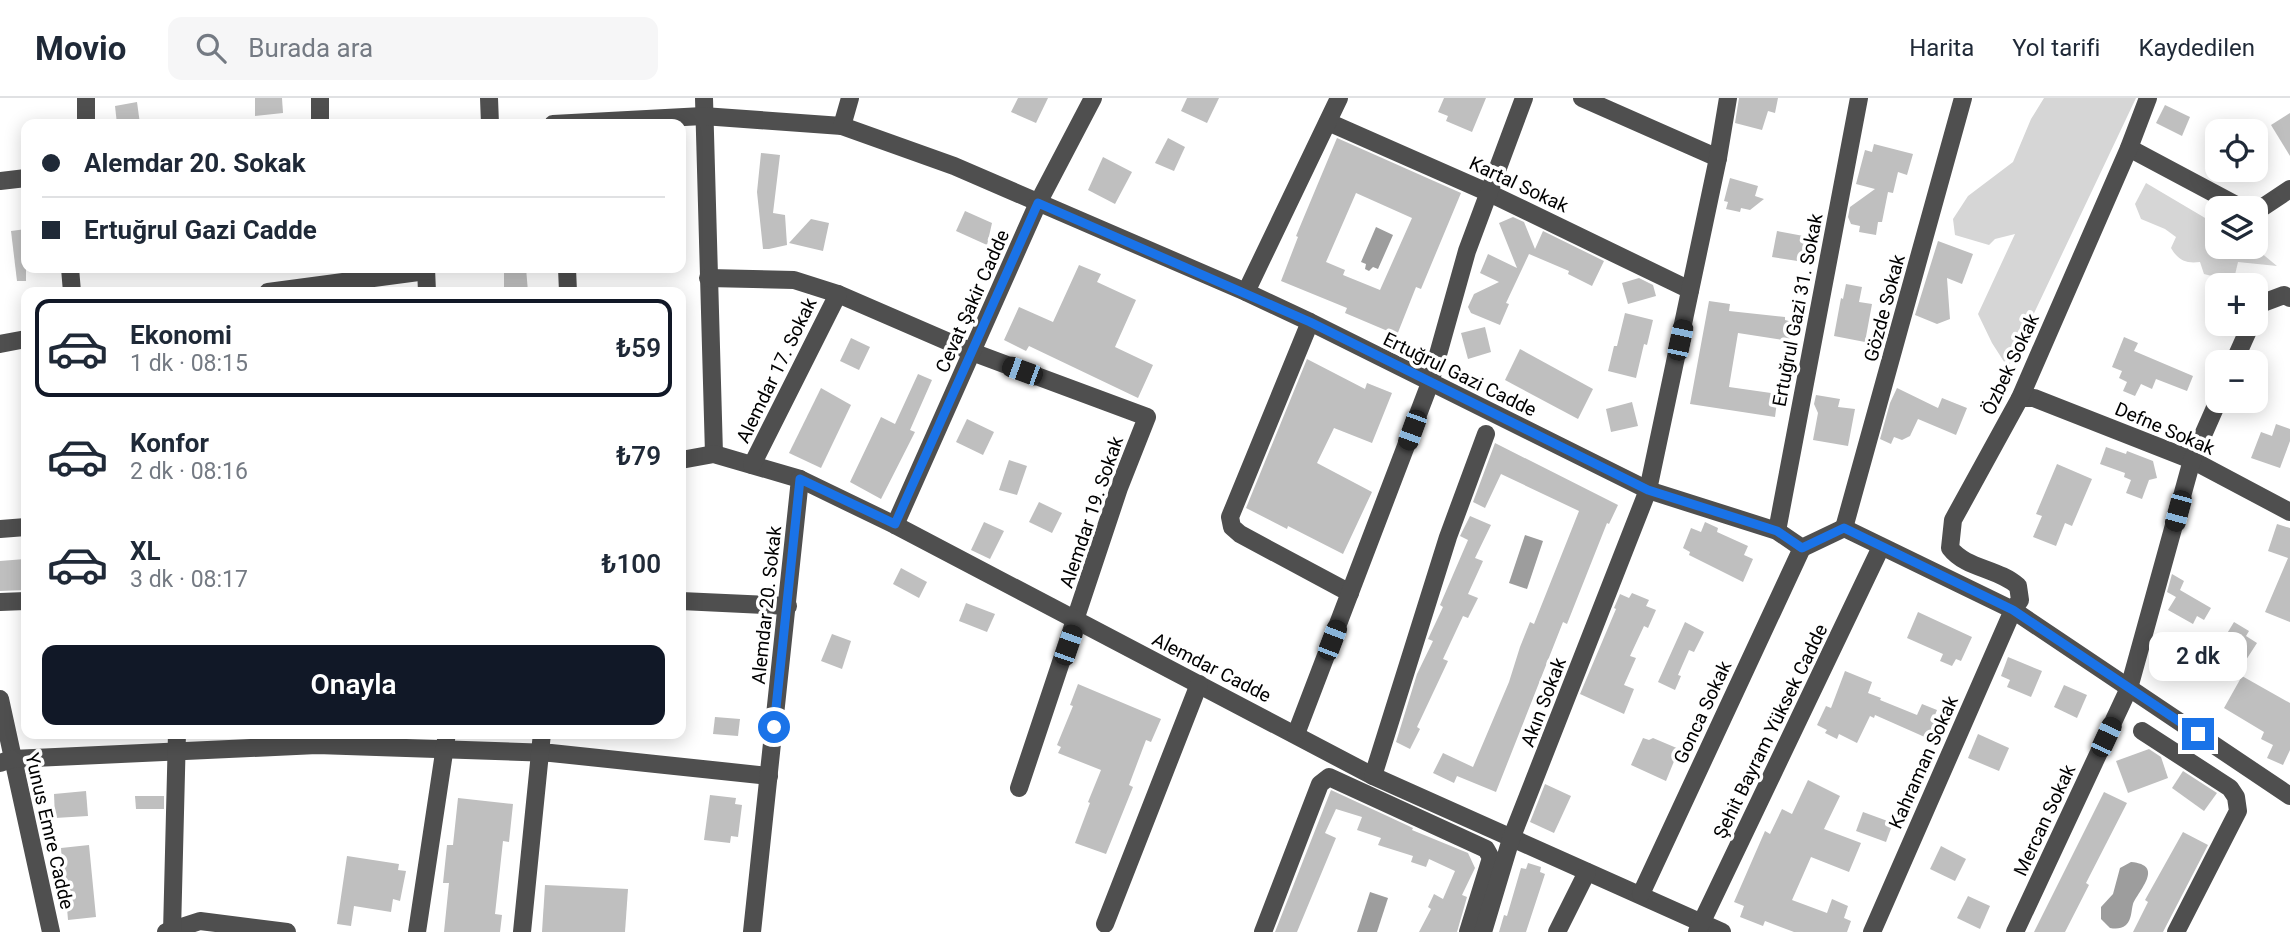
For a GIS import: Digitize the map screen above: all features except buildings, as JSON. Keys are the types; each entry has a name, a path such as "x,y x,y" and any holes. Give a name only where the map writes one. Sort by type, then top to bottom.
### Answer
{"street":[{"path":"86,98 86,119"},
{"path":"320,98 320,119"},
{"path":"489,98 490,119"},
{"path":"842,125 850,98"},
{"name":"Cevat Şakir Cadde","path":"895,524 1038,203 1093,98"},
{"path":"1246,292 1339,98"},
{"path":"1296,734 1430,383 1467,251 1524,98"},
{"path":"1582,98 1718,158"},
{"name":"Akın Sokak","path":"1483,932 1511,839 1648,490 1718,158 1728,98"},
{"name":"Ertuğrul Gazi 31. Sokak","path":"1777,531 1859,98"},
{"name":"Gözde Sokak","path":"1844,528 1963,98"},
{"name":"Özbek Sokak","path":"2013,610 2020,600 2018,586 2009,578 1958,559 1950,548 1953,520 2020,398 2129,148 2148,98"},
{"path":"704,107 714,454"},
{"name":"Ertuğrul Gazi Cadde","path":"602,119 704,107 842,125 954,166 1246,292 1648,490 1777,531 1802,548"},
{"name":"Kartal Sokak","path":"1328,122 1487,192 1690,290"},
{"path":"2129,148 2223,196"},
{"path":"0,181 21,179"},
{"path":"2268,204 2290,189"},
{"path":"304,287 404,273"},
{"path":"708,278 794,280 838,294 972,352"},
{"name":"Alemdar 17. Sokak","path":"752,465 838,294"},
{"path":"2268,304 2284,295 2290,298"},
{"path":"1310,322 1230,517 1233,527 1240,534 1350,593"},
{"path":"0,344 21,340"},
{"name":"Alemdar 19. Sokak","path":"972,352 1147,417 1119,488 1018,788"},
{"name":"Defne Sokak","path":"2020,398 2034,398 2192,460 2290,512"},
{"name":"Mercan Sokak","path":"2015,932 2129,688 2192,460 2213,413"},
{"path":"1373,776 1448,537 1486,433"},
{"name":"Alemdar Cadde","path":"686,459 714,454 800,479 895,524 1373,776 1641,894 1699,928 1722,932"},
{"name":"Alemdar 20. Sokak","path":"752,932 800,479"},
{"path":"0,529 21,527"},
{"path":"1802,548 1844,528 2013,610 2290,796"},
{"name":"Şehit Bayram Yüksek Cadde","path":"1699,928 1881,547"},
{"name":"Gonca Sokak","path":"1641,894 1802,548"},
{"path":"0,602 21,601"},
{"path":"686,601 788,606"},
{"name":"Kahraman Sokak","path":"1872,932 2013,610"},
{"path":"1105,924 1199,684"},
{"name":"Yunus Emre Cadde","path":"0,699 6,761 51,932"},
{"path":"2142,731 2230,788 2236,797 2238,811 2176,932"},
{"path":"6,761 177,742 317,739 446,741 769,776"},
{"path":"522,932 541,739"},
{"path":"417,932 446,741"},
{"path":"177,742 170,932 200,921 287,932"},
{"path":"1263,932 1320,784 1329,778 1486,849 1492,858 1468,932"},
{"path":"1557,932 1587,872"}],"shaded area":[{"path":"2044,98 2136,98 2008,368 1978,314 2015,234 1995,239 1989,245 1955,235 1953,219 1968,196 2013,162 2031,119"},
{"path":"2146,183 2205,218 2205,259 2268,259 2277,266 2238,262 2235,273 2204,274 2200,262 2183,260 2174,252 2171,248 2176,237 2141,219 2135,204"},
{"path":"1376,227 1393,235 1378,269 1373,267 1369,271 1365,269 1366,264 1361,262"},
{"path":"1525,535 1543,541 1527,589 1509,583"},
{"path":"2131,862 2146,868 2147,879 2133,904 2128,923 2120,928 2110,928 2101,919 2101,907 2113,894 2120,868"},
{"path":"1370,892 1388,898 1377,932 1357,932"}],"route":[{"path":"774,727 800,479 895,524 1038,203 1310,322 1648,490 1777,531 1802,548 1844,528 2013,610 2198,734"}]}
